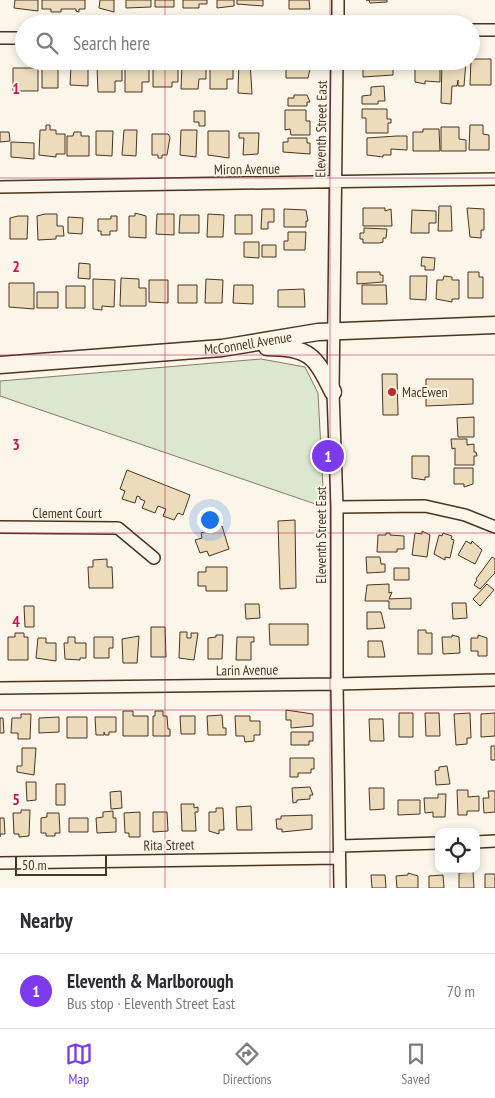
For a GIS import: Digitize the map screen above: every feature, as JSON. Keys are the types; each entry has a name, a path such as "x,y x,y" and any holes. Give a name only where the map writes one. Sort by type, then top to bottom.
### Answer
{"main road":[{"name":"McConnell Avenue","path":"0,365 222,348 318,332 495,326"},
{"path":"222,348 283,347 305,352 318,362 333,392"}],"street":[{"path":"338,0 338,15"},
{"path":"480,30 495,30"},
{"path":"0,38 15,38"},
{"name":"Eleventh Street East","path":"337,70 333,392 337,507 340,888"},
{"name":"Miron Avenue","path":"0,187 495,179"},
{"path":"337,507 425,506 465,515 495,527"},
{"name":"Clement Court","path":"0,527 118,528 154,558"},
{"name":"Larin Avenue","path":"0,688 495,680"},
{"path":"480,842 495,841"},
{"name":"Rita Street","path":"0,862 340,852 435,843"}],"green space":[{"path":"261,359 305,367 318,393 324,507 0,396 0,381"}],"building":[{"path":"15,0 38,0 38,11 14,8"},
{"path":"42,0 85,0 85,9 79,9 79,12 76,9 61,9 61,12 51,12 51,9 42,9"},
{"path":"100,0 114,0 114,12 99,8"},
{"path":"126,0 151,0 151,7 126,8"},
{"path":"155,0 174,0 174,7 155,7"},
{"path":"183,0 207,0 207,4 199,4 199,8 183,8"},
{"path":"217,0 234,0 234,6 217,8"},
{"path":"237,0 263,0 263,6 237,4"},
{"path":"289,0 309,0 310,9 289,9"},
{"path":"369,0 387,0 387,2 370,3"},
{"path":"480,59 491,59 491,85 470,85 471,70 480,70"},
{"path":"13,68 15,70 38,70 38,91 13,91"},
{"path":"42,70 58,70 58,88 42,88"},
{"path":"71,70 88,70 88,86 70,85"},
{"path":"97,70 122,70 122,81 115,81 115,92 98,92"},
{"path":"125,70 149,70 149,82 142,82 142,92 125,92"},
{"path":"153,70 178,70 178,82 172,82 172,87 153,87"},
{"path":"182,70 206,70 206,79 199,79 198,89 181,89"},
{"path":"210,70 233,70 233,79 227,79 227,89 210,89"},
{"path":"239,70 251,70 252,94 238,93"},
{"path":"286,70 310,70 308,78 286,78"},
{"path":"363,70 393,70 393,75 363,77"},
{"path":"415,70 440,70 440,82 425,81 425,84 415,82"},
{"path":"442,70 465,70 464,86 458,86 458,80 457,86 452,86 451,104 441,103"},
{"path":"384,86 385,101 378,101 378,104 362,104 362,96 371,95 371,87"},
{"path":"294,95 307,95 310,102 307,102 307,106 288,106 288,98 294,98"},
{"path":"362,109 387,109 387,119 391,119 391,123 388,123 388,133 366,133 366,118 362,118"},
{"path":"285,110 306,110 306,121 310,121 310,135 291,135 290,129 285,130"},
{"path":"194,111 205,111 205,126 199,126 199,122 194,122"},
{"path":"46,125 50,125 50,130 56,130 56,134 65,134 65,154 56,154 56,157 39,155 40,130 46,130"},
{"path":"470,125 483,125 483,134 489,135 489,150 469,150"},
{"path":"441,127 459,127 459,139 466,140 466,151 441,151"},
{"path":"423,129 439,129 440,151 413,151 413,132 423,132"},
{"path":"124,130 137,130 136,156 122,155"},
{"path":"181,130 197,130 196,157 180,155"},
{"path":"96,131 113,131 112,156 96,155"},
{"path":"208,131 229,131 229,158 208,155"},
{"path":"0,132 9,132 10,141 0,142"},
{"path":"74,132 81,132 81,136 89,136 89,156 67,156 67,136 73,136"},
{"path":"239,133 259,133 258,154 243,155 244,138 239,138"},
{"path":"152,134 168,134 170,137 167,155 162,155 162,158 158,158 158,155 152,155"},
{"path":"407,136 407,150 391,149 391,155 383,155 383,157 367,155 367,138"},
{"path":"288,138 307,138 307,143 310,143 310,154 283,152 283,142 288,142"},
{"path":"11,142 34,143 34,159 11,157"},
{"path":"439,206 451,206 452,231 438,231"},
{"path":"363,208 385,208 385,211 391,209 392,226 363,226"},
{"path":"467,208 484,209 484,230 481,230 481,238 470,237"},
{"path":"262,209 274,209 274,222 268,222 268,229 261,229"},
{"path":"284,209 306,210 308,221 306,221 306,227 284,227"},
{"path":"412,210 436,211 436,223 429,223 429,233 411,233"},
{"path":"135,213 146,216 146,238 129,237 129,216 135,216"},
{"path":"57,214 57,226 63,226 64,236 56,236 56,239 38,240 37,216"},
{"path":"157,214 174,214 174,235 156,234"},
{"path":"208,214 224,215 223,237 207,237"},
{"path":"180,215 199,215 199,233 179,233"},
{"path":"235,215 252,215 252,234 235,234"},
{"path":"28,216 27,239 10,239 10,218"},
{"path":"111,216 117,216 117,231 110,231 110,235 101,235 101,231 98,231 98,219 111,219"},
{"path":"68,217 83,218 82,234 68,233"},
{"path":"364,228 387,229 386,238 383,238 383,242 379,243 363,243 363,239 360,239 360,233 364,233"},
{"path":"288,232 306,232 305,250 284,250 284,241 288,241"},
{"path":"244,242 259,242 259,258 244,257"},
{"path":"262,245 276,245 276,257 262,257"},
{"path":"422,257 435,258 434,270 425,270 425,266 421,266"},
{"path":"79,263 90,264 90,279 78,278"},
{"path":"357,272 380,272 380,275 383,275 383,282 357,284"},
{"path":"468,272 479,272 479,277 483,277 483,298 468,298"},
{"path":"410,276 427,276 426,300 410,299"},
{"path":"444,276 452,277 452,280 459,280 459,299 452,299 452,302 436,299 437,280 443,280"},
{"path":"121,278 139,279 139,288 146,288 146,306 120,306"},
{"path":"93,279 115,280 114,307 102,306 102,310 93,309"},
{"path":"206,279 223,280 222,303 205,303"},
{"path":"149,280 168,280 168,303 149,302"},
{"path":"9,283 34,283 34,309 9,307"},
{"path":"178,285 197,285 197,303 178,303"},
{"path":"234,285 253,285 253,304 233,303"},
{"path":"362,285 386,285 387,304 362,304"},
{"path":"66,286 85,286 85,308 66,308"},
{"path":"304,289 305,307 278,307 278,290"},
{"path":"37,292 58,292 58,308 37,308"},
{"path":"382,374 397,374 398,415 383,415"},
{"path":"426,379 473,379 473,404 426,406"},
{"path":"474,417 474,437 458,437 457,418"},
{"path":"451,439 467,439 467,445 474,444 474,452 476,452 477,456 474,456 474,465 455,465 455,448 452,449"},
{"path":"412,456 429,456 429,477 425,477 425,480 412,478"},
{"path":"454,468 473,468 473,484 464,487 464,484 454,484"},
{"path":"127,470 190,495 183,515 178,513 174,520 163,516 166,509 158,506 155,513 142,508 145,501 140,499 140,497 137,496 135,503 122,499 125,491 120,489"},
{"path":"295,520 296,588 280,589 278,521"},
{"path":"222,526 229,549 209,556 207,551 200,553 195,540 202,538 201,533"},
{"path":"422,531 430,535 427,557 412,555 415,533 422,534"},
{"path":"386,533 404,536 404,549 397,549 397,552 377,552 378,535 386,535"},
{"path":"443,533 452,536 451,539 454,540 450,558 445,557 445,560 434,554 439,535 442,536"},
{"path":"466,541 471,544 472,541 482,550 475,564 458,555"},
{"path":"366,557 380,557 381,564 385,564 385,572 367,573"},
{"path":"492,557 495,559 495,573 480,589 474,585 476,579"},
{"path":"107,559 107,567 112,567 113,588 89,588 88,567 93,567 93,560"},
{"path":"206,567 227,567 227,591 206,591 206,586 198,586 198,572 206,572"},
{"path":"394,568 409,568 409,580 394,580"},
{"path":"389,584 389,593 392,592 389,599 411,598 411,609 389,609 389,601 365,601 367,585"},
{"path":"487,584 494,590 480,606 473,599"},
{"path":"452,603 466,603 467,618 453,619"},
{"path":"245,604 259,604 260,618 246,619"},
{"path":"24,606 34,606 34,627 25,627"},
{"path":"367,612 381,612 385,628 367,629"},
{"path":"269,624 308,624 308,645 270,645"},
{"path":"151,627 165,627 166,657 151,657"},
{"path":"418,630 426,630 426,633 432,633 432,654 418,654"},
{"path":"180,632 187,632 187,638 191,638 191,633 198,633 194,660 179,658"},
{"path":"15,633 24,633 24,637 28,637 28,660 8,660 8,637 15,637"},
{"path":"216,635 223,635 222,659 208,659 208,638 216,637"},
{"path":"452,635 459,637 460,653 443,654 442,637 452,637"},
{"path":"478,635 487,638 487,656 478,656 478,651 471,651 471,638 478,638"},
{"path":"139,636 137,663 123,663 122,639"},
{"path":"68,637 75,637 75,643 86,643 86,658 80,658 80,660 65,659 64,643 68,643"},
{"path":"94,637 113,637 113,648 109,648 109,658 94,658"},
{"path":"237,637 254,637 254,642 251,642 251,660 236,660"},
{"path":"38,638 46,638 46,643 56,643 56,661 36,658"},
{"path":"368,641 382,641 385,657 368,657"},
{"path":"286,710 313,714 313,726 291,728 291,720 286,720"},
{"path":"123,711 133,711 133,716 148,716 148,736 123,736"},
{"path":"155,711 163,711 163,716 167,716 170,736 153,736 153,716 155,716"},
{"path":"399,713 413,713 413,737 399,737"},
{"path":"425,713 439,713 440,736 426,736"},
{"path":"470,713 471,738 467,738 467,744 456,745 454,714"},
{"path":"495,713 495,736 481,737 481,714"},
{"path":"21,714 31,714 30,739 18,739 18,733 11,733 12,718 21,718"},
{"path":"222,715 223,728 226,728 226,735 208,735 207,716"},
{"path":"180,716 195,716 195,734 181,734"},
{"path":"235,716 250,716 250,721 260,721 260,735 254,735 254,741 245,742 244,736 236,736"},
{"path":"59,717 59,732 39,733 39,718"},
{"path":"67,717 87,717 87,738 67,738"},
{"path":"95,717 116,717 116,732 109,732 109,735 105,735 104,732 104,735 96,735"},
{"path":"0,718 3,718 4,733 0,733"},
{"path":"369,719 383,719 384,741 370,741"},
{"path":"291,732 313,732 313,741 309,741 309,745 291,745"},
{"path":"491,746 495,746 495,760 491,760"},
{"path":"22,748 36,748 34,775 17,772 17,766 22,766"},
{"path":"290,758 314,758 314,769 311,769 311,773 298,773 298,777 290,777"},
{"path":"447,766 450,784 436,785 435,771 439,770 439,767"},
{"path":"26,782 36,782 36,800 27,801"},
{"path":"56,784 65,784 65,805 56,805"},
{"path":"310,787 313,795 310,795 310,799 297,800 297,802 293,803 292,788"},
{"path":"369,788 384,788 384,809 370,810"},
{"path":"457,790 468,790 468,797 479,796 479,811 467,811 467,815 458,815"},
{"path":"121,791 122,808 111,809 110,792"},
{"path":"488,791 495,791 495,812 484,813 483,798 489,798"},
{"path":"438,794 446,794 445,817 433,817 433,812 425,813 424,798 438,798"},
{"path":"398,800 420,800 420,814 398,815"},
{"path":"181,804 194,804 194,808 198,807 198,812 195,812 196,831 182,831"},
{"path":"251,806 252,830 237,830 236,807"},
{"path":"216,808 223,808 224,830 219,830 219,834 209,831 209,812 216,812"},
{"path":"21,810 30,810 29,836 19,837 19,834 14,834 13,813 21,813"},
{"path":"113,811 113,818 116,818 116,832 97,833 96,818 103,817 103,812"},
{"path":"140,812 140,837 129,837 129,833 125,833 124,813"},
{"path":"153,812 167,812 168,831 153,832"},
{"path":"47,813 59,813 60,833 55,833 55,836 46,836 46,833 41,833 41,818 47,817"},
{"path":"312,815 312,829 282,832 282,829 277,829 276,819 281,819 281,816"},
{"path":"0,818 4,818 5,834 0,834"},
{"path":"69,818 88,818 88,832 69,832"},
{"path":"408,873 418,876 418,888 397,888 396,876 408,875"},
{"path":"459,873 473,873 474,888 459,888"},
{"path":"485,874 495,874 495,888 485,888"},
{"path":"371,875 385,875 386,888 372,888"},
{"path":"443,875 444,888 429,888 429,876"}],"place":[{"name":"MacEwen","path":"392,392"},
{"name":"Eleventh & Marlborough","path":"328,456"}]}
